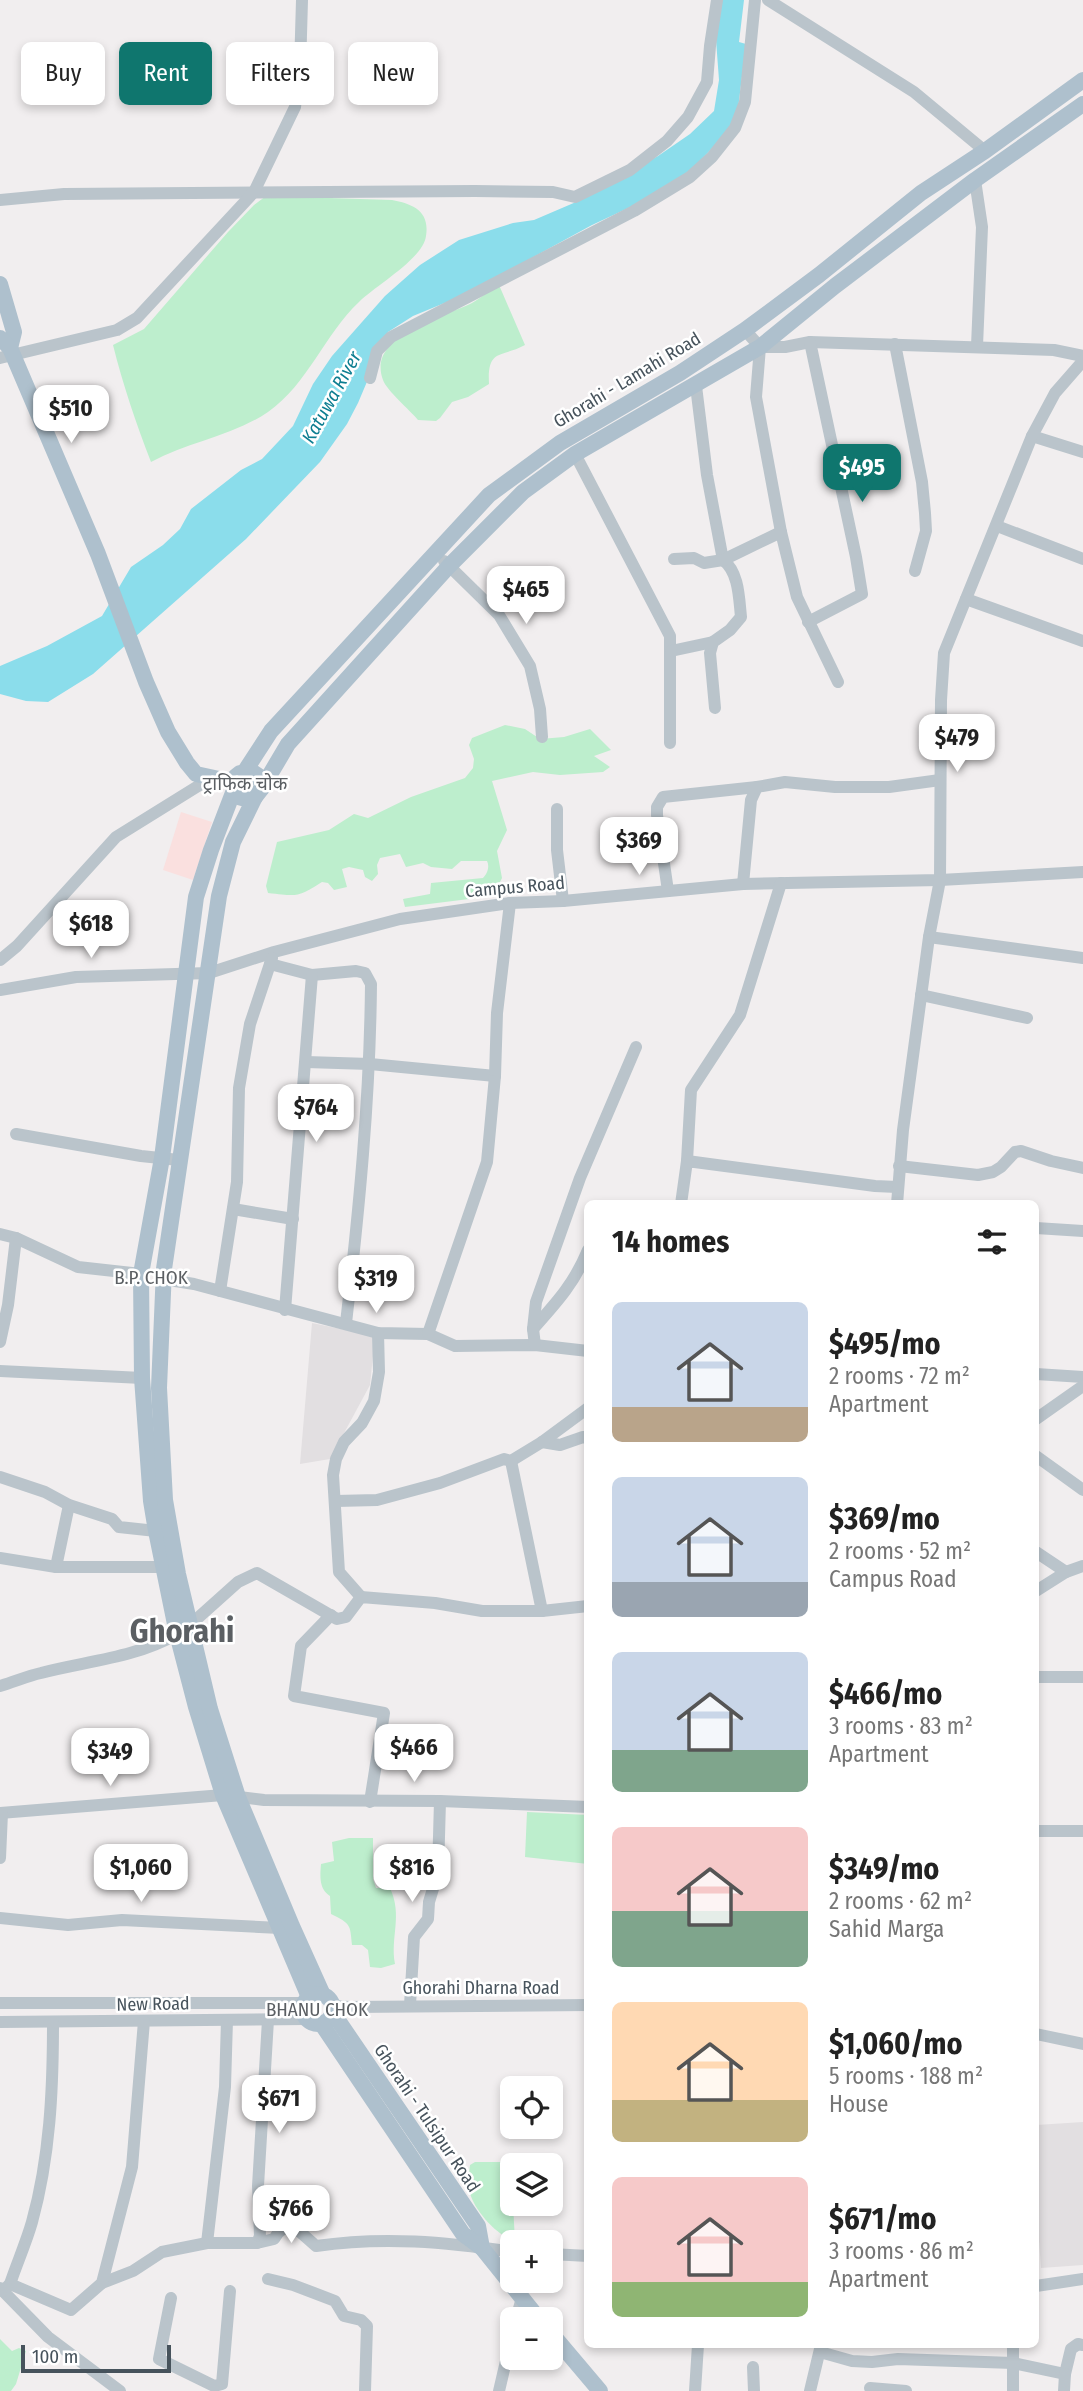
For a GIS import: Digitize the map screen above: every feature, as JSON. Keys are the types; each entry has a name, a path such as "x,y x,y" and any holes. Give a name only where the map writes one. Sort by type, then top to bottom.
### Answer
{"main road":[{"name":"Ghorahi - Lamahi Road","path":"183,1630 163,1567 151,1501 142,1378 142,1276 162,1158 196,897 237,781 271,731 489,495 560,443 680,373 745,330 819,275 920,193 985,151 1083,80"},
{"name":"Ghorahi - Lamahi Road","path":"183,1630 165,1500 159,1388 164,1278 219,896 233,842 258,793 288,744 449,566 523,492 575,454 760,347 835,286 975,180 1083,104"},
{"path":"0,284 14,332 5,350 98,554 146,682 168,732 197,774 237,781 251,771 260,777 258,793 250,799 241,798 237,781"},
{"path":"142,1276 164,1278"},
{"path":"183,1630 231,1796 280,1928 319,2008"},
{"path":"231,1796 292,1926 319,2008"},
{"name":"Ghorahi - Tulsipur Road","path":"319,2008 463,2234 482,2248 529,2307"},
{"path":"563,2347 600,2391"}],"street":[{"path":"5,350 117,330 137,318 254,192 295,107 300,69 302,0"},
{"path":"0,200 64,194 254,192 553,192 575,197 630,170 667,141 688,117 707,82 717,0"},
{"path":"370,378 377,351 391,337 634,211 690,177 712,156 735,128 745,102 755,0"},
{"path":"768,0 914,92 985,151"},
{"path":"975,180 982,227 977,346"},
{"path":"745,330 760,347 756,397 781,532 797,597 838,682"},
{"path":"760,347 785,347 810,342 977,346 1054,349 1083,358 1055,393 1032,436 944,653 940,880 921,995 897,1200"},
{"path":"808,622 862,594 810,342"},
{"path":"895,344 922,482 926,531 915,571"},
{"path":"671,651 713,642 730,630 741,617 732,566 723,560 706,475 696,386"},
{"path":"1032,436 1083,452"},
{"path":"575,454 670,636 670,743"},
{"path":"997,526 1083,559"},
{"path":"674,559 694,558 704,563 723,560 781,532"},
{"path":"435,552 499,615 530,666 540,709 542,737"},
{"path":"966,599 1083,641"},
{"path":"713,642 710,665 715,708"},
{"path":"0,960 17,946 116,837 211,778"},
{"path":"668,891 657,815 657,807 663,797 785,782 835,787 889,787 940,780"},
{"path":"743,884 751,800 757,787"},
{"path":"557,808 557,850 563,901"},
{"name":"Campus Road","path":"0,990 76,977 208,973 272,958 400,919 510,903 563,901 743,884 940,880 1083,872"},
{"path":"682,1200 691,1090 740,1015 781,883"},
{"path":"428,1334 487,1162 495,1076 497,1013 510,903"},
{"path":"929,937 1083,958"},
{"path":"220,1291 237,1182 242,1076 250,1024 272,958 312,975 356,971 365,973 371,984 370,1064 361,1193 346,1323"},
{"path":"285,1310 312,975"},
{"path":"921,995 1027,1018"},
{"path":"535,1345 533,1329 536,1303 580,1178 636,1047"},
{"path":"306,1062 370,1064 495,1076"},
{"path":"16,1134 179,1160"},
{"path":"899,1166 978,1175 993,1172 1015,1152 1021,1151 1083,1168"},
{"path":"687,1161 875,1186 897,1186"},
{"path":"233,1209 293,1219"},
{"path":"1039,1228 1083,1231"},
{"path":"0,1234 16,1238 78,1267 142,1276"},
{"path":"0,1342 8,1305 16,1238"},
{"path":"533,1329 568,1289 584,1260"},
{"path":"164,1278 378,1333 428,1334 455,1346 535,1345 584,1350"},
{"path":"378,1333 379,1372 374,1401 362,1423 344,1442 336,1459 333,1475 339,1572 361,1597 435,1603 482,1611 542,1611 584,1606"},
{"path":"0,1371 142,1378"},
{"path":"1039,1374 1083,1377"},
{"path":"1039,1417 1083,1386"},
{"path":"336,1501 377,1500 440,1483 504,1459 511,1461 584,1411"},
{"path":"542,1442 560,1446 584,1437"},
{"path":"1039,1458 1083,1490"},
{"path":"511,1461 542,1611"},
{"path":"0,1477 112,1519 119,1527 156,1531"},
{"path":"56,1567 69,1505"},
{"path":"1039,1554 1066,1572"},
{"path":"0,1558 56,1567 163,1567"},
{"path":"1039,1589 1066,1572 1083,1566"},
{"path":"0,1686 41,1673 111,1659 161,1644 183,1630 238,1582 257,1573 337,1619 346,1617 361,1597"},
{"path":"331,1615 301,1646 294,1696 384,1713 370,1801"},
{"path":"1039,1677 1083,1677"},
{"path":"0,1858 1,1813 231,1796 264,1800 440,1801 584,1807"},
{"path":"410,2005 414,1937 428,1919 429,1902 438,1872 440,1801"},
{"path":"1039,1831 1083,1831"},
{"path":"0,1919 68,1925 134,1920 280,1928"},
{"name":"New Road","path":"0,2003 319,2008"},
{"name":"Ghorahi Dharna Road","path":"319,2008 584,2005"},
{"name":"New Road","path":"0,2022 268,2020 319,2008"},
{"path":"206,2243 225,2087 227,2020"},
{"path":"257,2243 260,2236 258,2186 268,2020"},
{"path":"102,2283 132,2167 144,2021"},
{"path":"4,2288 32,2222 46,2159 51,2108 53,2023"},
{"path":"1039,2035 1083,2044"},
{"path":"4,2288 71,2310 102,2283 133,2271 162,2252 206,2243 257,2243 274,2239 284,2228 299,2231 316,2246 354,2240 394,2239 500,2250"},
{"path":"563,2254 584,2256"},
{"path":"268,2279 335,2301 344,2316 361,2320 367,2326 365,2391"},
{"path":"1039,2286 1083,2279"},
{"path":"4,2288 48,2337 120,2391"},
{"path":"171,2298 159,2359 205,2386 214,2386 222,2384 230,2291"},
{"path":"519,2307 522,2298"},
{"path":"1064,2391 1071,2349 1078,2344 1083,2345"},
{"path":"695,2391 700,2348"},
{"path":"1013,2348 1013,2391"},
{"path":"810,2391 820,2349 852,2361 898,2359 1013,2363 1065,2374"},
{"path":"872,2362 869,2389 906,2391"},
{"path":"753,2367 754,2391"},
{"path":"499,2391 504,2370"}],"shaded area":[{"path":"181,812 212,822 193,880 163,870"},
{"path":"312,1323 375,1336 370,1385 330,1459 300,1464"},
{"path":"1083,2122 1083,2265 1041,2268 1039,2125"}],"green space":[{"path":"266,196 400,202 423,215 427,227 426,236 417,254 408,263 367,295 347,315 282,401 240,427 151,462 113,345 144,329 228,232"},
{"path":"499,285 525,345 493,359 489,384 468,397 452,402 436,421 418,420 393,395 383,380 381,364 386,351 411,330 472,303"},
{"path":"505,725 525,729 540,739 564,737 590,729 611,750 594,756 610,767 603,772 560,775 533,772 492,781 507,830 497,851 502,878 493,896 405,907 403,899 430,894 431,883 483,878 488,866 487,861 461,861 452,869 431,867 423,863 406,867 400,854 380,858 377,865 378,874 372,881 365,877 363,870 349,867 342,869 347,887 334,890 328,883 322,882 297,895 268,893 266,886 277,842 329,830 354,814 368,818 411,797 465,778 473,768 474,759 469,745 472,738"},
{"path":"527,1812 584,1815 584,1864 525,1857"},
{"path":"349,1838 373,1838 373,1879 376,1888 390,1888 396,1908 395,1964 381,1968 370,1967 368,1950 362,1945 352,1945 348,1925 331,1914 330,1896 321,1882 321,1864 334,1861 332,1842"},
{"path":"475,2162 500,2162 500,2216 514,2216 514,2230 500,2230 500,2233 482,2215 469,2190 470,2165"},
{"path":"0,2339 12,2351 19,2348 26,2351 16,2384 11,2391 0,2391"}],"water":[{"name":"Katuwa River","path":"721,0 744,0 739,42 746,44 738,109 726,134 692,169 652,197 592,225 464,295 413,316 388,332 347,424 320,462 246,539 93,674 48,702 26,701 0,694 0,666 47,646 102,616 131,567 163,545 180,529 191,509 241,470 262,459 293,426 313,384 332,356 385,296 420,265 459,240 513,223 534,220 576,202 658,156 690,134 714,111 719,80 716,40"}],"district":[{"name":"ट्राफिक चोक","path":"245,783"},
{"name":"B.P. CHOK","path":"151,1277"},
{"name":"Ghorahi","path":"182,1631"},
{"name":"BHANU CHOK","path":"317,2009"}]}
